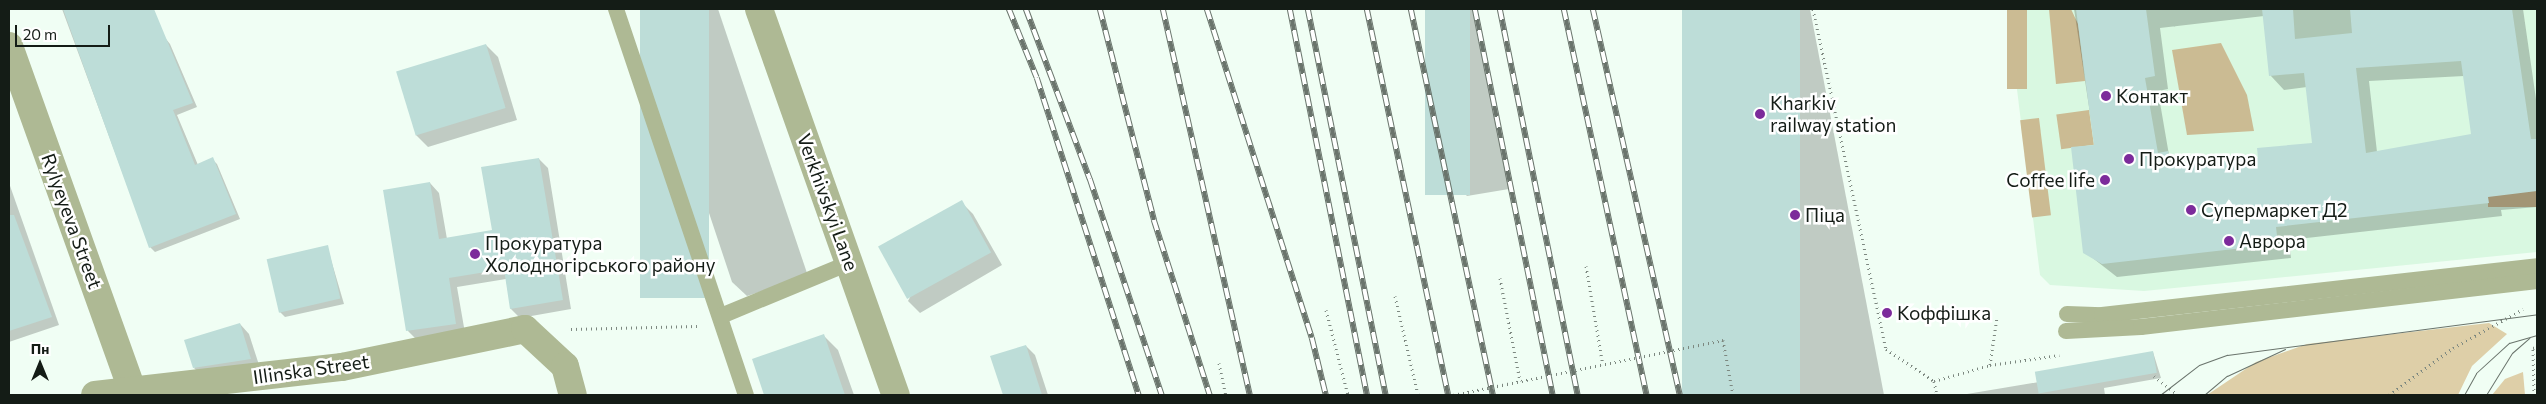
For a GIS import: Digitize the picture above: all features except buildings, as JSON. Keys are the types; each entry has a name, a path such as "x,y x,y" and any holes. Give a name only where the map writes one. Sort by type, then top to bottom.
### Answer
{"street":[{"name":"Verkhivskyi Lane","path":"759,9 896,395"},
{"name":"Rylyeyeva Street","path":"9,46 134,394"},
{"name":"Illinska Street","path":"95,395 134,394 342,367 525,329 565,366 573,395"}],"lane":[{"path":"616,9 721,316 746,395"},
{"path":"721,316 849,263"},
{"path":"2067,314 2102,315 2537,266"},
{"path":"2066,332 2141,327 2537,281"}],"path":[{"path":"1813,9 1886,349 1934,382 1937,395"},
{"path":"1586,266 1603,365"},
{"path":"1500,278 1520,382"},
{"path":"1395,296 1418,395"},
{"path":"2389,395 2453,348 2531,307"},
{"path":"1326,310 1348,395"},
{"path":"1934,382 1990,365 1997,317"},
{"path":"568,329 692,328"},
{"path":"1453,395 1723,340 1733,395"},
{"path":"2534,395 2533,348 2537,347"},
{"path":"1219,362 1226,395"},
{"path":"2154,376 2178,395"}],"shaded area":[{"path":"2007,9 2537,9 2537,252 2144,291 2050,285 2040,275"},
{"path":"2007,9 2027,9 2027,89 2007,89"},
{"path":"2049,9 2071,9 2078,24 2085,81 2056,84"},
{"path":"2221,43 2247,95 2254,131 2187,135 2172,50"},
{"path":"2089,110 2094,145 2061,149 2056,115"},
{"path":"2039,118 2051,215 2032,218 2020,120"},
{"path":"2488,191 2537,191 2537,207 2488,207"},
{"path":"2489,323 2507,334 2472,366 2458,395 2207,395 2256,362 2307,344"},
{"path":"2523,372 2525,395 2492,395 2505,379"}],"tram line":[{"path":"2160,395 2199,365 2227,355 2537,314"},
{"path":"2464,395 2476,373 2509,343 2537,335"},
{"path":"2486,395 2512,353 2529,338"},
{"path":"2204,395 2227,376 2285,349"}],"railway":[{"path":"1009,9 1037,78 1139,395"},
{"path":"1026,9 1090,179 1162,395"},
{"path":"1100,9 1154,220 1210,395"},
{"path":"1163,9 1250,395"},
{"path":"1207,9 1312,338 1326,395"},
{"path":"1290,9 1367,395"},
{"path":"1308,9 1386,395"},
{"path":"1367,9 1448,395"},
{"path":"1411,9 1493,395"},
{"path":"1475,9 1553,395"},
{"path":"1500,9 1578,395"},
{"path":"1564,9 1647,395"},
{"path":"1593,9 1680,395"}],"place":[{"name":"Контакт","path":"2106,96"},
{"name":"Kharkiv railway station","path":"1760,114"},
{"name":"Прокуратура","path":"2129,159"},
{"name":"Coffee life","path":"2105,180"},
{"name":"Супермаркет Д2","path":"2191,210"},
{"name":"Піца","path":"1795,215"},
{"name":"Аврора","path":"2229,241"},
{"name":"Прокуратура Холодногірського району","path":"475,254"},
{"name":"Коффішка","path":"1887,313"}]}
